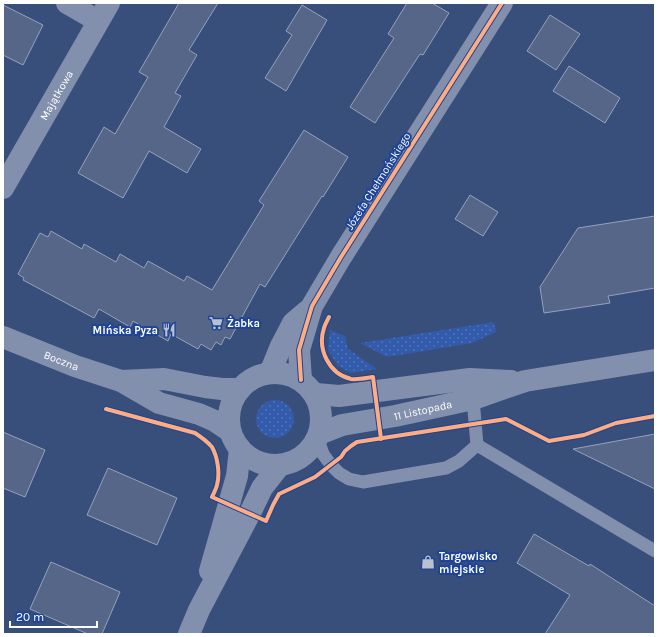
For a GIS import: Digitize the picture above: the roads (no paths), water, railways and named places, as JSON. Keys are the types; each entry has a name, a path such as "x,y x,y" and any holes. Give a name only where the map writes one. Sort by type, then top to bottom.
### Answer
{"street":[{"path":"66,3 103,12"},
{"name":"Józefa Chełmońskiego","path":"308,387 299,350 312,306 341,257 502,3"},
{"name":"Majątkowa","path":"3,188 103,12"},
{"name":"Józefa Chełmońskiego","path":"270,373 281,346 293,323 312,306"},
{"name":"Boczna","path":"3,336 75,366 121,381 159,403 199,414 214,421 235,440"},
{"name":"11 Listopada","path":"318,436 342,425 395,416 473,399 526,381 655,360"},
{"path":"199,610 237,476 235,440 229,415 233,400 239,389 248,382 270,373 285,374 308,387 322,408 323,421 318,436 305,452 293,460 280,465 264,464 250,459 235,440"},
{"name":"11 Listopada","path":"308,387 339,396 470,379 526,381"},
{"name":"Boczna","path":"121,381 164,380 211,388 239,389"},
{"path":"189,634 199,610 262,488 280,465"}],"lane":[{"path":"473,399 477,445"},
{"path":"318,436 323,454 331,465 339,473 349,479 363,482 446,468 459,460 477,445"},
{"path":"477,445 655,551"}],"place":[{"name":"Żabka","path":"216,323"},
{"name":"Mińska Pyza","path":"169,330"},
{"name":"Targowisko miejskie","path":"428,562"}]}
